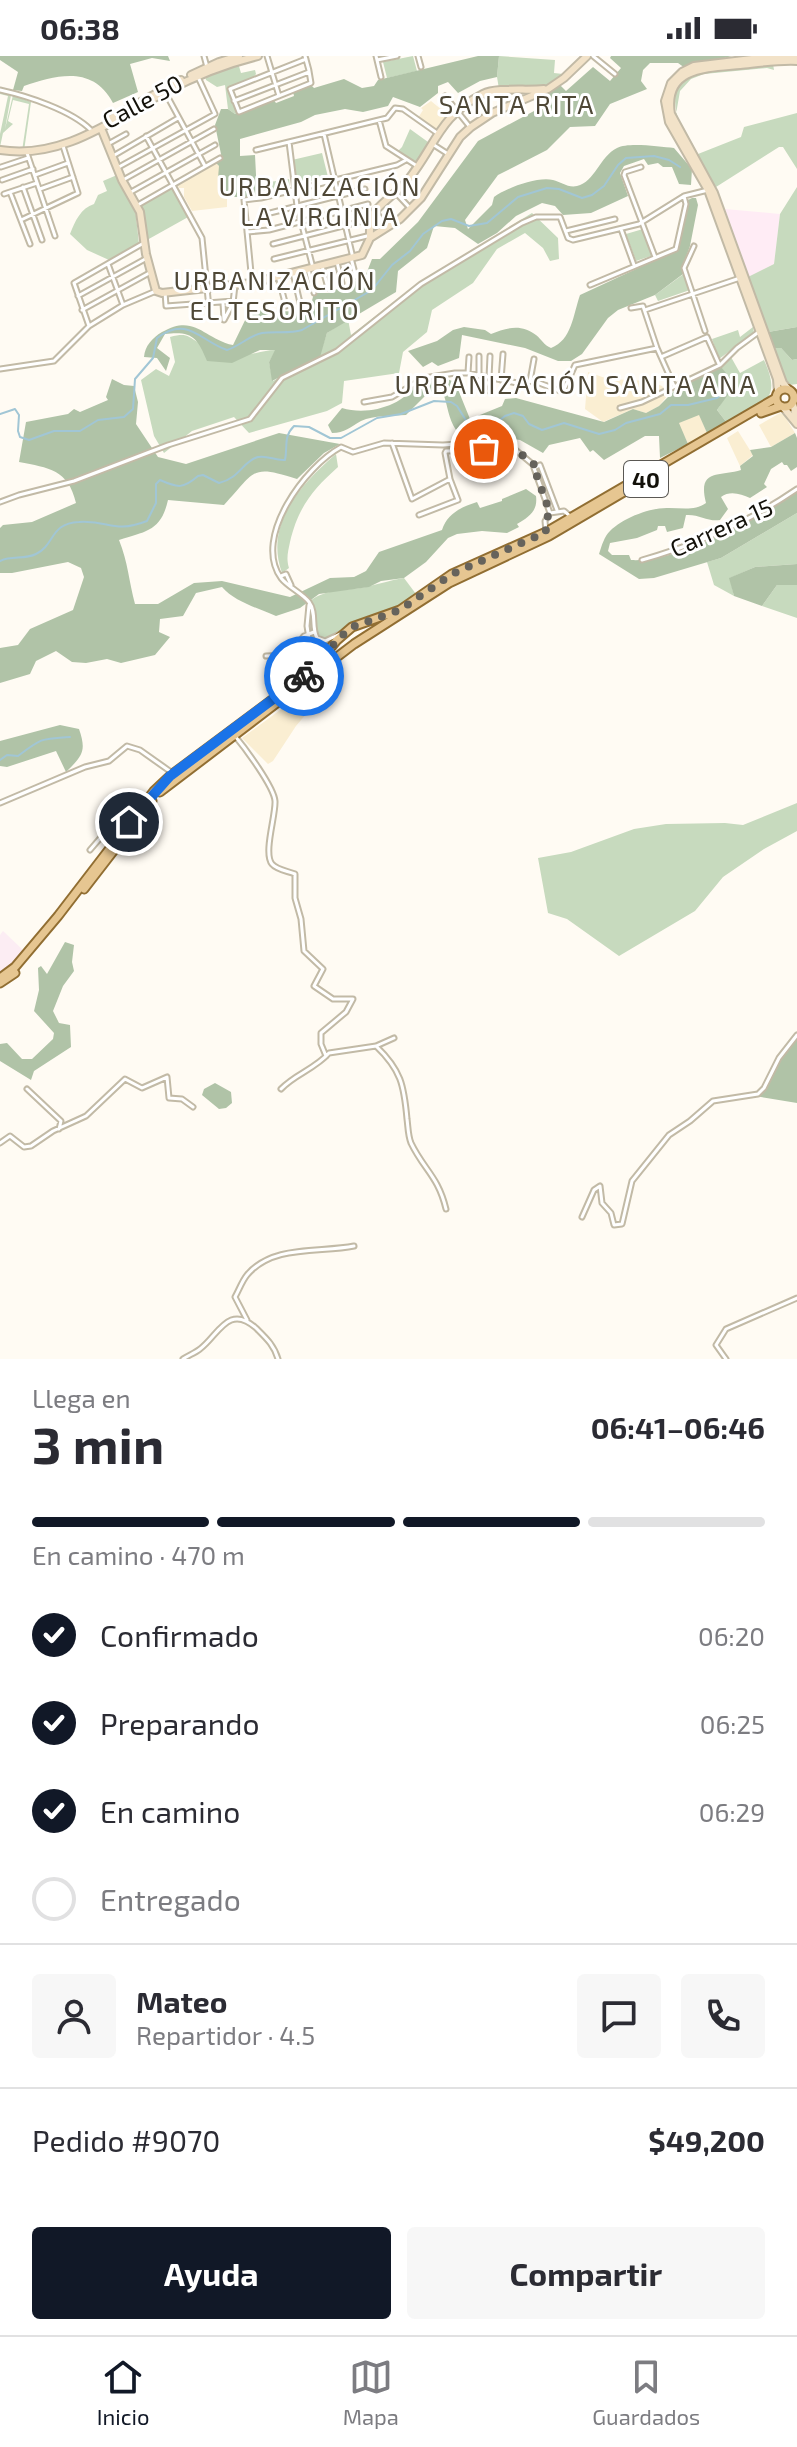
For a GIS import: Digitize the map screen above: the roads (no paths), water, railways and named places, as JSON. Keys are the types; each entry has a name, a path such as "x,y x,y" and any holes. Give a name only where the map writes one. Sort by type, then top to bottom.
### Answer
{"main road":[{"name":"Calle 50","path":"91,131 207,67 239,56"},
{"name":"Calle 50","path":"0,150 27,156 63,146 198,76 255,56"},
{"path":"370,237 411,209 471,127 492,113 548,89 590,56"},
{"path":"797,59 760,58 694,66 671,83 665,101 667,116 708,190 783,383 793,393 797,422"},
{"path":"797,59 694,71 679,80 671,96 671,114 714,193 777,379 777,395 782,407 797,422"},
{"path":"101,128 136,206 156,291 165,292 252,283 362,255 370,237 375,210 396,193 456,111 491,90 548,89"},
{"name":"40","path":"350,629 404,608 452,574 546,532 777,395 793,393"},
{"name":"40","path":"0,980 18,970 157,795 361,640 460,576 549,536 721,435 766,411 782,407 793,393"},
{"path":"350,629 349,640 361,640"},
{"path":"312,670 350,629"},
{"name":"40","path":"0,980 58,916 154,791 312,670"}],"street":[{"path":"204,56 207,67"},
{"path":"267,56 279,96"},
{"path":"381,77 376,58 397,56"},
{"path":"418,56 421,67"},
{"path":"590,56 615,74"},
{"path":"306,58 311,83 239,112 230,89 271,72 306,58"},
{"path":"234,101 309,72"},
{"path":"117,168 215,114 198,76"},
{"path":"0,90 54,109 83,123 91,131"},
{"path":"165,92 206,167"},
{"path":"445,96 471,127"},
{"path":"256,150 379,120 388,117 395,108 403,109 437,133"},
{"path":"113,156 178,118"},
{"path":"379,120 386,146 417,166"},
{"path":"122,180 214,129"},
{"path":"108,144 126,134"},
{"path":"324,134 356,277"},
{"path":"146,136 202,238 209,305"},
{"path":"289,142 294,190 314,293"},
{"path":"431,143 449,154"},
{"path":"129,193 215,145"},
{"path":"21,220 78,193 63,146"},
{"path":"1,167 27,156 55,236"},
{"path":"136,206 220,158"},
{"path":"252,283 244,200 397,165 406,160"},
{"path":"35,175 68,163"},
{"path":"641,167 624,175 655,257"},
{"path":"2,180 33,169"},
{"path":"40,189 73,177"},
{"path":"4,194 37,183"},
{"path":"23,187 42,240"},
{"path":"270,213 365,189"},
{"path":"0,502 74,481 168,445 240,424 259,410 282,378 337,351 421,284 522,223 536,217 560,217 568,238 573,240 642,222 684,196 708,190"},
{"path":"10,192 30,244"},
{"path":"396,193 411,209"},
{"path":"590,285 677,247 686,204 684,196"},
{"path":"247,232 368,204"},
{"path":"375,210 386,228"},
{"path":"273,244 371,219"},
{"path":"566,231 615,219"},
{"path":"621,229 634,265"},
{"path":"274,259 370,237"},
{"path":"89,326 74,283 146,242"},
{"path":"694,246 684,268 705,331"},
{"path":"78,296 147,258"},
{"path":"337,262 342,283"},
{"path":"107,263 123,305"},
{"path":"322,266 328,288"},
{"path":"82,310 151,272"},
{"path":"293,273 301,307"},
{"path":"278,276 286,306"},
{"path":"645,310 742,276"},
{"path":"223,302 224,320 234,301 235,285"},
{"path":"0,369 54,361 89,326 123,305 156,291"},
{"path":"165,292 166,306 234,301"},
{"path":"631,308 641,305 645,310 674,386"},
{"path":"620,408 642,402 720,365 760,331"},
{"path":"661,357 707,337 720,365"},
{"path":"364,402 392,397 414,382 429,377 468,373 519,383 530,381 563,392 575,365 657,348"},
{"path":"501,380 503,354"},
{"path":"479,356 479,376"},
{"path":"489,391 490,356"},
{"path":"468,373 469,357"},
{"path":"530,381 534,359"},
{"path":"350,629 325,641 317,638 314,612 309,601 291,585 286,574 281,576 274,555 281,513 296,489 331,453 341,447 353,452 378,443 443,445 494,440 506,442 536,467"},
{"path":"392,443 412,499 450,479"},
{"path":"419,515 458,500 450,479 446,451 515,450"},
{"path":"536,467 540,465 557,510"},
{"path":"536,467 550,513"},
{"name":"Carrera 15","path":"642,560 687,547 725,531 762,513 797,489"},
{"path":"546,532 545,521 550,513 564,511 571,517"},
{"path":"309,601 312,670"},
{"path":"266,656 289,655 308,633 314,632"},
{"path":"235,736 275,800 269,834 270,860 273,866 295,874 297,878 295,898 304,951 323,969 314,986 333,999 353,999 350,1008 321,1033 326,1056"},
{"path":"0,803 85,767 109,761 127,746 140,750 174,774"},
{"path":"90,850 114,818"},
{"path":"108,829 117,836"},
{"path":"582,1217 594,1190 600,1186 604,1207 611,1213 614,1225 622,1224 632,1181 669,1135 713,1101 758,1094 797,1035"},
{"path":"281,1089 288,1081 322,1063 326,1056 343,1050 376,1046 394,1038"},
{"path":"376,1046 399,1073 405,1091 410,1141 434,1176 446,1209"},
{"path":"0,1143 10,1136 28,1147 95,1110 125,1079 143,1088 167,1077 169,1098 182,1099 193,1107"},
{"path":"27,1089 61,1121 59,1129"},
{"path":"278,1359 273,1346 247,1320 235,1297 247,1275 288,1253 354,1246"},
{"path":"726,1359 716,1345 726,1329 797,1298"},
{"path":"183,1359 201,1349 224,1325 237,1319 247,1320"}],"waterway":[{"path":"0,414 15,409 19,415 20,437 29,440 54,431 80,431 98,420 124,417 133,409 135,379 153,358 157,338 168,332 186,329 227,350 258,334 302,330 372,290 423,234 442,221 451,219 469,226 487,223 518,197 547,188 582,198 592,195 604,186 626,158 654,156 680,167"},
{"path":"0,561 36,554 58,530 70,523 89,522 119,527 147,521 156,503 156,484 160,480 180,486 203,475 219,483 258,457 285,460 287,438 294,426 309,427 330,438 341,438 377,418 401,414 434,401 451,402 457,406 475,429 490,428 514,413 542,430 564,423 599,434 660,414 671,405 688,405 717,398 728,389"},
{"path":"0,760 7,755 18,756 42,740 70,737"}],"district":[{"name":"SANTA RITA","path":"517,103"},
{"name":"URBANIZACIÓN LA VIRGINIA","path":"320,200"},
{"name":"URBANIZACIÓN EL TESORITO","path":"275,294"},
{"name":"URBANIZACIÓN SANTA ANA","path":"576,383"}]}
